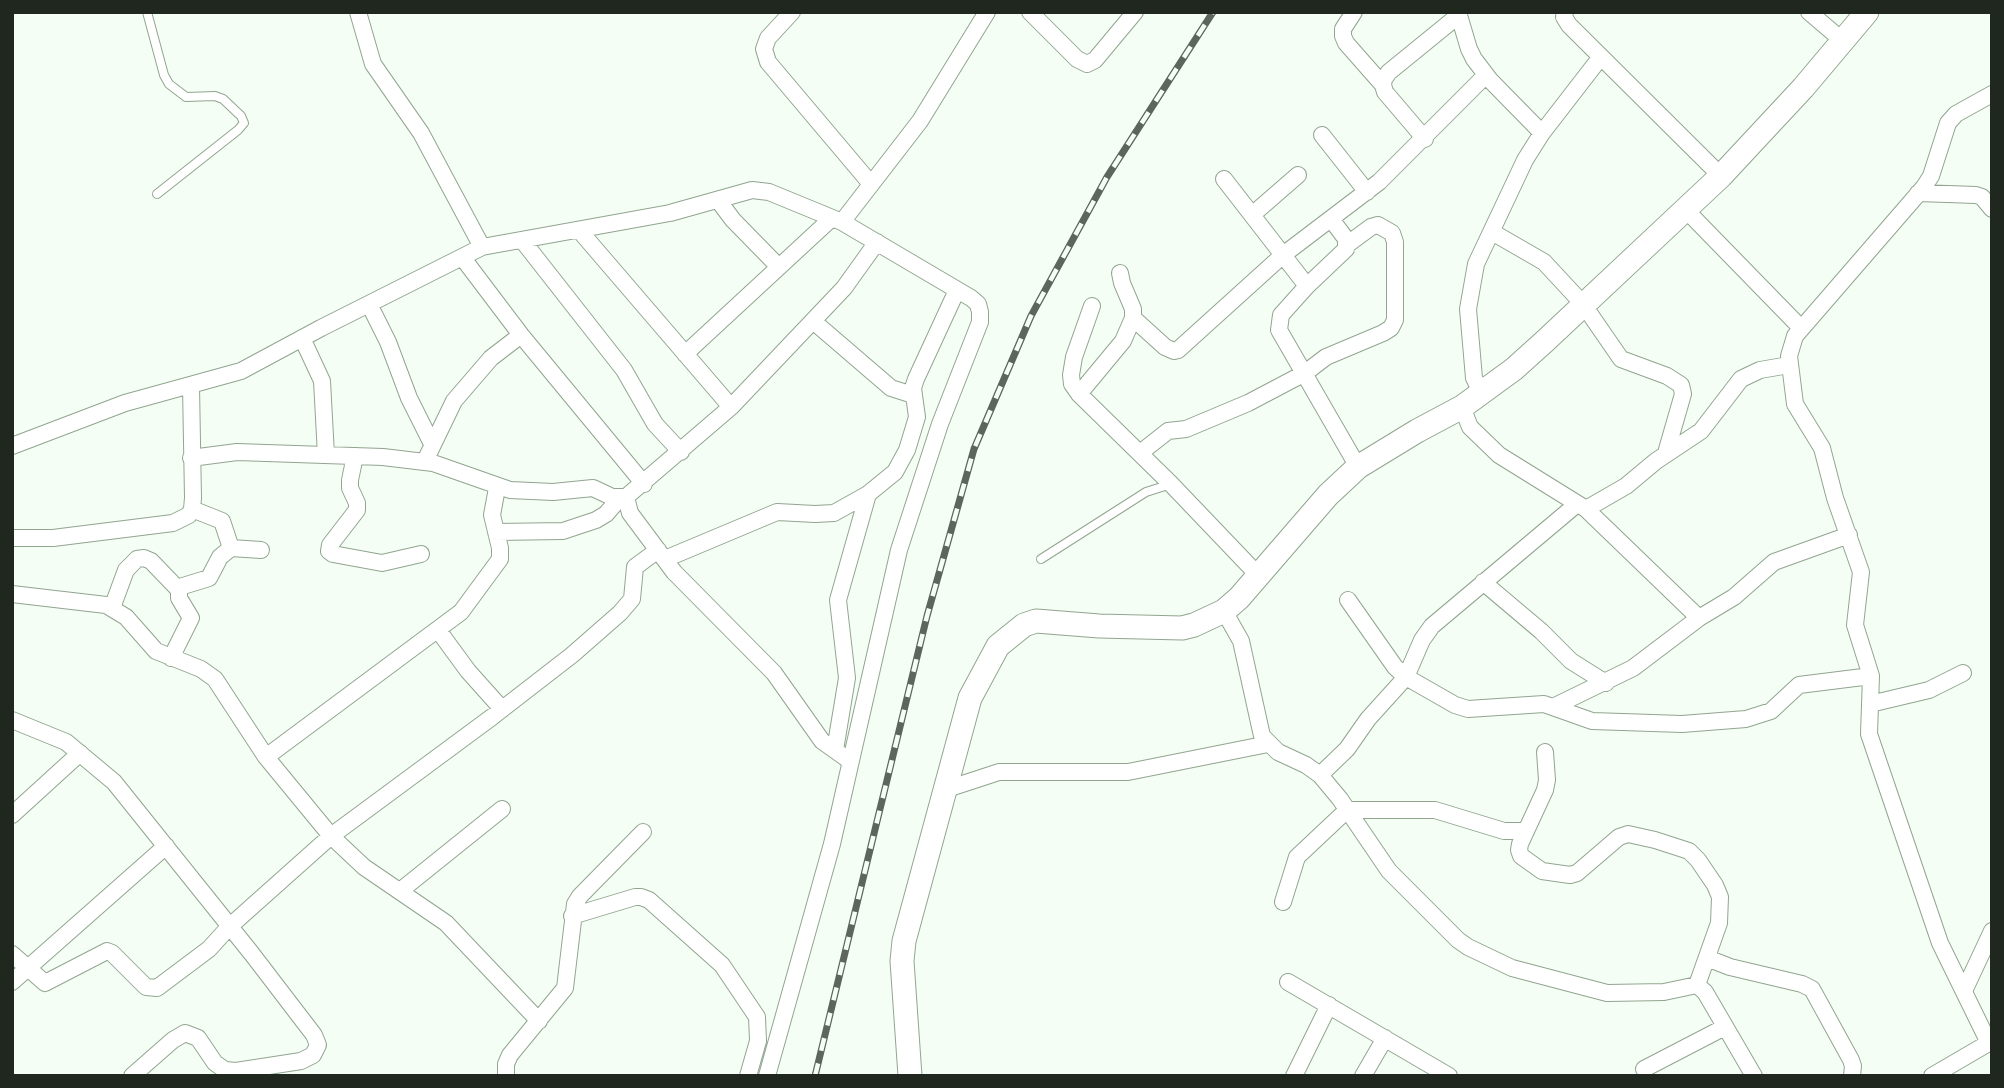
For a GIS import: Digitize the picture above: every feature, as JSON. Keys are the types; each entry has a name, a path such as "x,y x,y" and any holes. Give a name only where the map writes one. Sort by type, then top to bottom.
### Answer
{"street":[{"path":"358,12 373,64 421,134 482,247"},
{"path":"685,354 779,267 837,220 871,184 920,121 987,12"},
{"path":"1030,12 1077,59 1087,64 1095,60 1135,12"},
{"path":"1354,12 1343,29 1346,43 1425,139"},
{"path":"1565,12 1564,17 1569,25 1600,58 1721,176"},
{"path":"1809,12 1843,41"},
{"path":"910,1076 902,961 904,941 944,790 974,691 998,646 1024,625 1035,621 1182,628 1224,611 1239,598 1328,495 1359,467 1462,407 1514,369 1721,176 1867,12"},
{"path":"788,14 768,38 764,49 768,62 871,184"},
{"path":"1383,85 1389,72 1459,14 1469,49 1486,75 1542,133"},
{"path":"1481,392 1474,378 1468,309 1476,264 1525,160 1542,133 1600,58"},
{"path":"1133,318 1165,347 1178,350 1283,255 1367,192 1425,139 1486,75"},
{"path":"1932,1076 1990,1042 1940,943 1869,734 1871,676 1855,625 1861,572 1835,498 1822,449 1795,404 1789,365 1790,345 1801,328 1931,176 1948,123 1956,114 1992,94"},
{"path":"1322,135 1367,192"},
{"path":"1252,215 1298,175"},
{"path":"1224,179 1307,286"},
{"path":"1976,195 1992,183"},
{"path":"12,446 125,403 241,371 482,247 670,213 760,190 837,220 978,304 980,322 940,424 902,541 832,845 767,1076"},
{"path":"1918,193 1976,195 1982,197 1992,209"},
{"path":"718,201 779,267"},
{"path":"1685,209 1801,328"},
{"path":"1331,219 1348,244"},
{"path":"1140,453 1168,431 1186,429 1248,403 1305,373 1326,357 1383,334 1391,328 1395,320 1395,242 1392,233 1378,225 1371,226 1348,244 1343,254 1307,286 1281,315 1278,323 1279,330 1305,373 1359,467"},
{"path":"579,230 732,407"},
{"path":"1492,232 1544,262 1583,304 1621,359 1667,376 1681,385 1683,394 1666,453"},
{"path":"522,240 624,370 655,424 681,452"},
{"path":"496,532 563,531 606,514 732,407 844,288 877,242"},
{"path":"463,257 521,335 644,484"},
{"path":"1079,394 1123,341 1133,318 1133,309 1120,273"},
{"path":"12,954 45,983 107,951 113,953 146,987 157,988 209,949 229,927 331,836 502,709 620,613 632,599 635,567 662,554 777,512 834,513 868,494 895,472 902,462 917,417 913,388 957,290"},
{"path":"369,304 432,444"},
{"path":"1092,306 1074,357 1072,384 1258,575"},
{"path":"813,321 891,388 913,395"},
{"path":"425,461 447,410 463,388 491,358 521,335"},
{"path":"302,338 322,381 326,456"},
{"path":"1320,775 1347,749 1368,719 1406,677 1422,640 1432,626 1483,582 1581,506 1626,486 1666,453 1701,430 1741,379 1760,370 1789,365"},
{"path":"12,538 53,538 173,523 189,514 192,509 191,386"},
{"path":"1462,407 1470,428 1499,455 1581,506 1699,618"},
{"path":"191,458 237,452 425,461 497,488 537,493 593,488 623,498 630,513 674,572 774,673 815,733 850,761"},
{"path":"355,456 350,488 357,503 356,510 330,545 329,551 382,564 421,554"},
{"path":"266,757 461,611 496,566 501,555 492,515 497,488"},
{"path":"835,750 847,678 838,600 868,494"},
{"path":"192,509 222,521 231,548"},
{"path":"1555,706 1633,668 1699,618 1734,597 1774,562 1849,535"},
{"path":"179,590 183,586 209,578 220,557 231,548 261,550"},
{"path":"112,608 126,570 137,559 151,561 179,590 179,598 191,618 171,658"},
{"path":"1483,582 1571,660 1606,683"},
{"path":"12,594 106,605 127,617 156,651 201,669 215,679 266,757 331,836 364,867 446,923 539,1021"},
{"path":"1348,600 1385,655 1406,677 1461,708 1544,704 1592,721 1682,724 1746,719 1772,711 1799,685 1871,676"},
{"path":"1224,611 1241,641 1262,736 1268,744 1320,775 1348,810 1389,871 1458,940 1512,968 1607,993 1657,992 1697,985"},
{"path":"438,630 468,671 502,709"},
{"path":"1870,704 1940,686 1963,673"},
{"path":"12,720 66,742 129,798 314,1035 318,1045 313,1055 301,1061 225,1070 215,1063 198,1038 185,1033 132,1076"},
{"path":"944,790 999,772 1128,772 1268,744"},
{"path":"1545,752 1545,790 1520,844 1521,856 1542,871 1560,875 1577,873 1613,841 1628,834 1689,851 1715,885 1720,897 1719,923 1697,985"},
{"path":"12,815 80,754"},
{"path":"400,891 502,809"},
{"path":"1283,902 1297,857 1348,810 1435,810 1504,831 1526,831"},
{"path":"506,1076 506,1064 510,1055 565,988 572,916 580,896 643,832"},
{"path":"12,982 166,845"},
{"path":"572,916 641,897 649,900 722,965 757,1017 758,1041 748,1076"},
{"path":"1964,991 1992,931"},
{"path":"1706,958 1722,965 1802,984 1812,989 1852,1060 1852,1076"},
{"path":"1288,982 1448,1076"},
{"path":"1697,985 1705,992 1754,1076"},
{"path":"1294,1076 1329,1005"},
{"path":"1644,1069 1725,1027"},
{"path":"1363,1076 1385,1038"}],"lane":[{"path":"147,12 164,75 169,83 187,97 215,96 241,116 244,123 158,194"},
{"path":"1041,559 1146,492 1171,484"}],"railway":[{"path":"815,1076 927,616 974,449 1031,316 1107,177 1213,12"}]}
